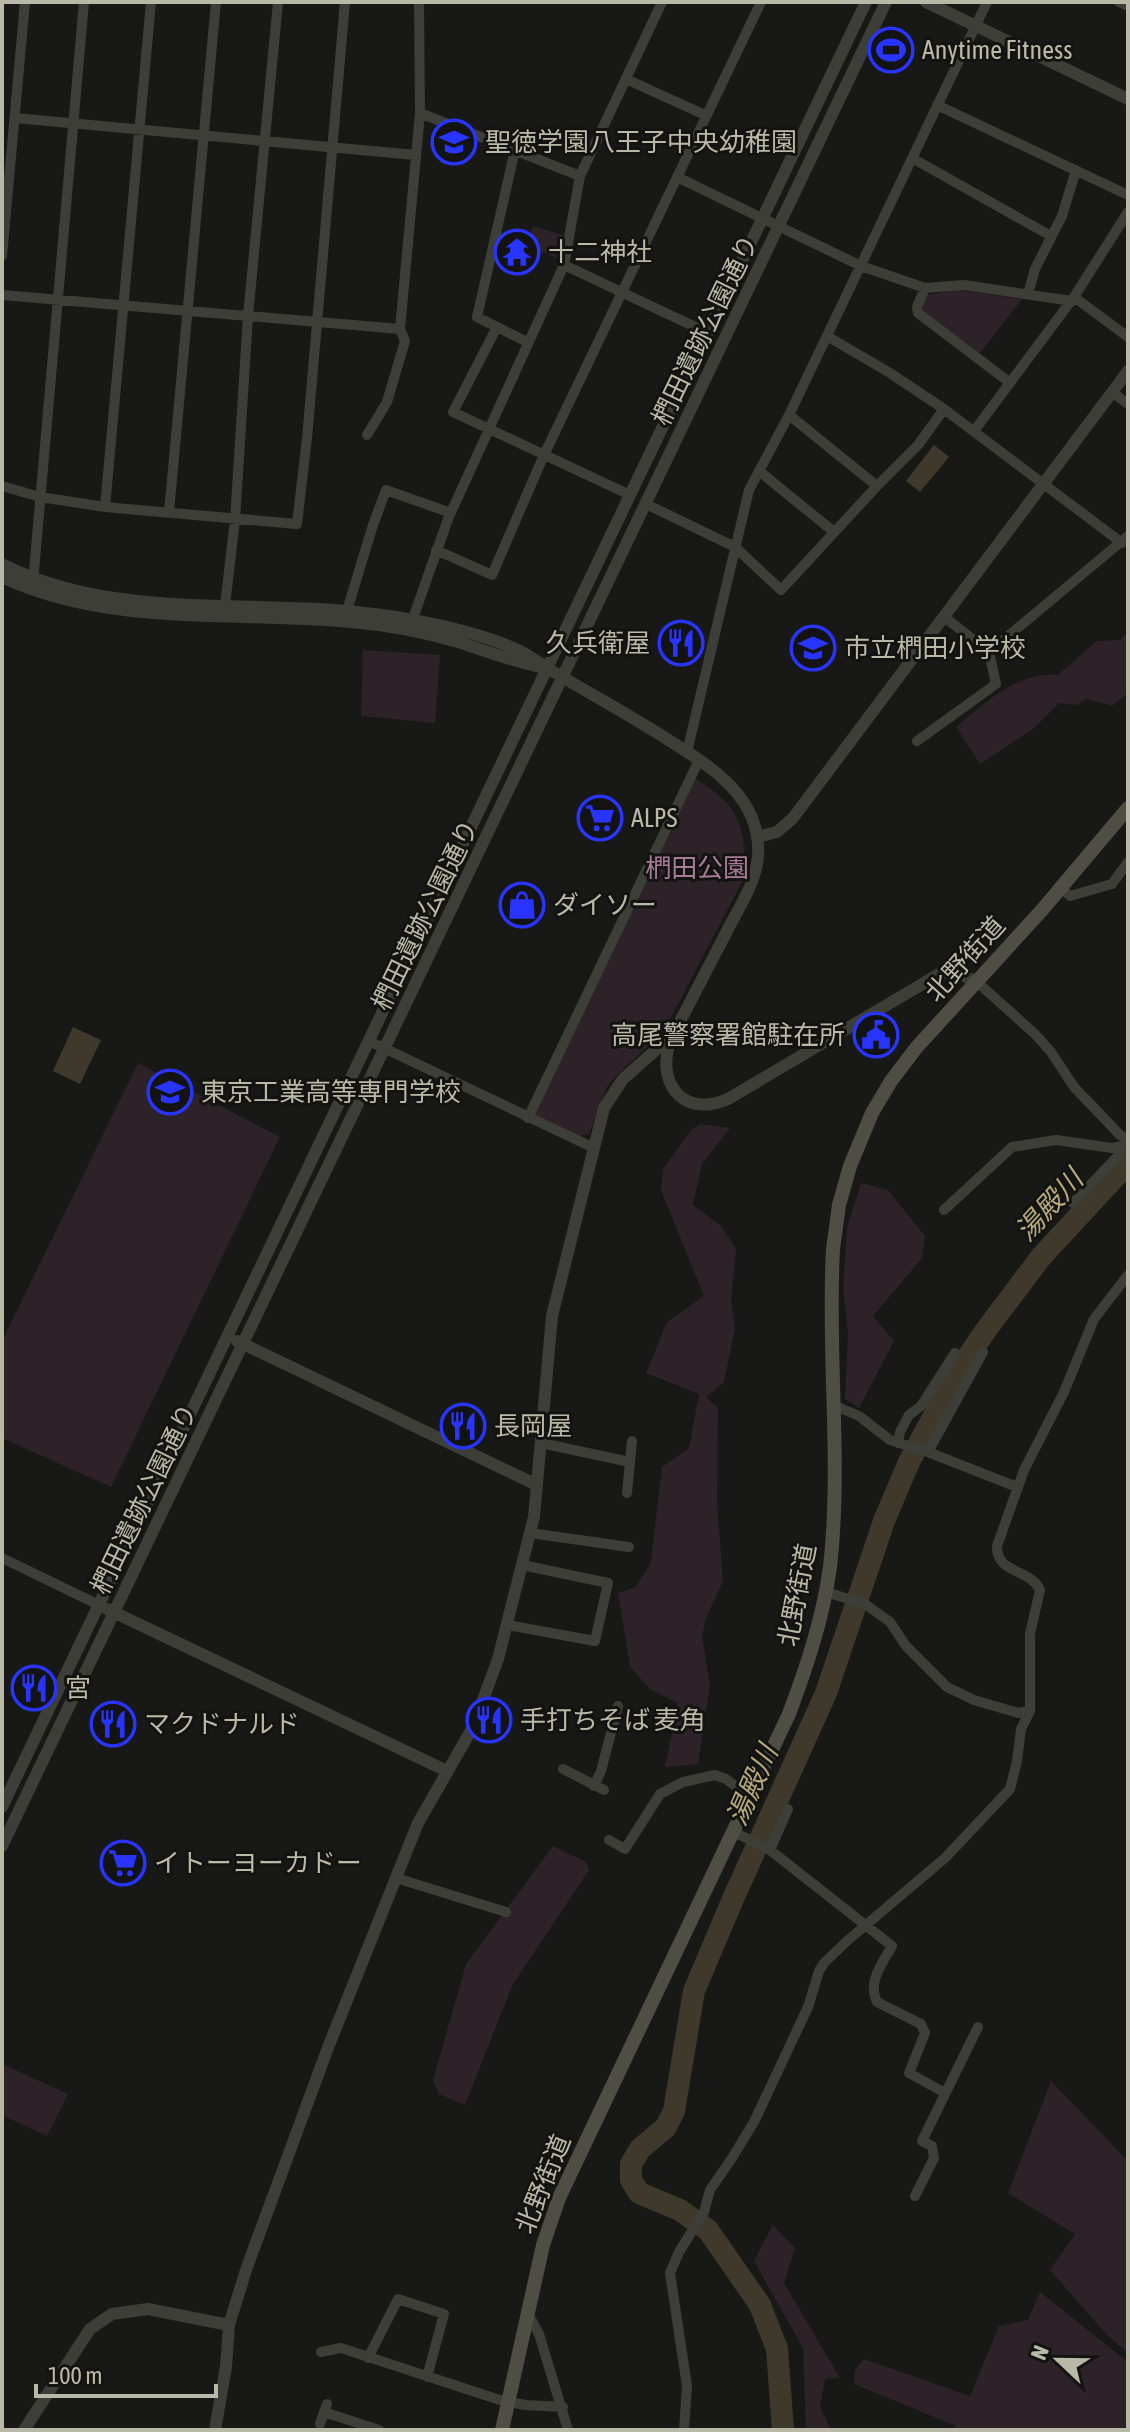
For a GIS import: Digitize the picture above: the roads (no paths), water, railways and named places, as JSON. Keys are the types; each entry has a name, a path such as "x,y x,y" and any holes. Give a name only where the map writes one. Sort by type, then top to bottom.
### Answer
{"main road":[{"name":"北野街道","path":"502,2430 543,2245 559,2198 734,1832 807,1668 826,1592 832,1539 833,1257 839,1205 850,1166 872,1113 900,1067 1061,888 1128,808"}],"street":[{"path":"2,256 25,2"},
{"path":"33,584 84,2"},
{"path":"105,507 151,2"},
{"path":"169,512 216,2"},
{"path":"225,610 235,520 248,316 278,2"},
{"path":"2,486 40,497 105,507 297,524 345,2"},
{"path":"367,435 387,402 405,341 400,329 420,113 419,2"},
{"path":"411,625 451,513 564,265 580,176 662,2"},
{"path":"436,550 492,575 544,455 761,2"},
{"name":"椚田遺跡公園通り","path":"2,1809 866,2"},
{"name":"椚田遺跡公園通り","path":"2,1846 886,2"},
{"path":"926,2 1128,99"},
{"path":"687,752 749,490 789,415 987,2"},
{"path":"1119,2 1128,6"},
{"path":"626,79 705,115"},
{"path":"937,105 1128,195"},
{"path":"420,113 580,176"},
{"path":"15,118 415,155"},
{"path":"515,150 477,317 527,342"},
{"path":"912,158 1051,236"},
{"path":"1028,294 1035,269 1062,216 1076,170"},
{"path":"677,177 861,266 925,288 964,285 1073,299 1128,337"},
{"path":"974,431 1073,299 1128,212"},
{"path":"564,265 708,333"},
{"path":"925,288 917,307 918,313 1009,382"},
{"path":"2,295 400,329"},
{"path":"497,327 453,412 630,495"},
{"path":"827,336 944,409 1125,540 989,652"},
{"path":"757,837 777,832 793,818 1128,371"},
{"path":"1112,392 1128,404"},
{"path":"646,504 735,547 781,590 918,445 944,409"},
{"path":"789,415 877,486"},
{"path":"759,471 834,532"},
{"path":"345,616 386,490 451,513"},
{"path":"2,564 55,599 108,609 225,610 345,616 411,625 517,662 547,668 699,760 734,788 749,811 757,837 758,859 752,881 673,1035 665,1060 670,1084 689,1101 714,1105 738,1094 941,973 956,972 977,982 1036,1035 1074,1087 1126,1142"},
{"path":"2,577 33,584"},
{"path":"917,741 996,684 989,652 943,616"},
{"path":"528,1118 699,760"},
{"path":"1061,888 1070,896 1112,884 1128,862"},
{"path":"215,2430 226,2367 229,2325 247,2267 329,2045 420,1817 473,1727 498,1659 530,1533 552,1316 604,1108 614,1089 630,1071 673,1035"},
{"path":"369,1041 594,1148"},
{"path":"944,1210 1012,1147 1056,1140 1112,1148 1126,1142"},
{"path":"1073,1203 1118,1156 1126,1142"},
{"path":"684,2430 687,2386 670,2273 704,2212 710,2190 754,2122 808,2007 819,1971 829,1957 945,1858 1007,1794 1015,1770 1021,1729 1030,1711 1030,1634 1040,1590 1035,1582 1001,1563 997,1546 1017,1487 1080,1357 1094,1319 1128,1275"},
{"path":"227,1337 537,1485"},
{"path":"927,1451 983,1352"},
{"path":"901,1444 900,1432 909,1415 921,1406 955,1353"},
{"path":"833,1405 859,1416 890,1440 927,1451 1017,1487"},
{"path":"627,1493 632,1441"},
{"path":"541,1443 630,1462"},
{"path":"530,1533 629,1547"},
{"path":"2,1558 447,1771"},
{"path":"507,1625 595,1641 608,1583 522,1565"},
{"path":"826,1592 865,1604 890,1622 906,1646 947,1687 974,1700 1018,1713 1030,1711"},
{"path":"563,1769 599,1788 618,1706"},
{"path":"609,1840 625,1849 660,1794 683,1782 715,1775 726,1779 750,1797"},
{"path":"2,1809 16,1818"},
{"path":"768,1850 788,1809"},
{"path":"734,1832 768,1850 892,1946 872,1984 877,2002 924,2028 925,2033 909,2073 945,2093"},
{"path":"396,1878 506,1912"},
{"path":"915,2196 934,2158 932,2146 922,2141 978,2027"},
{"path":"368,2358 398,2299 444,2314 427,2377"},
{"path":"24,2430 90,2329 112,2314 148,2309 229,2325"},
{"path":"527,2312 539,2334 568,2430"},
{"path":"321,2352 341,2348 508,2402 563,2407"},
{"path":"320,2424 325,2408 379,2430"}],"waterway":[{"name":"湯殿川","path":"783,2430 777,2349 760,2305 708,2230 680,2210 639,2193 631,2180 631,2164 640,2149 666,2127 674,2111 694,1991 826,1693 884,1521 909,1462 958,1371 986,1330 1041,1257 1128,1163"}],"place":[{"name":"Anytime Fitness","path":"891,50"},
{"name":"聖徳学園八王子中央幼稚園","path":"454,142"},
{"name":"十二神社","path":"517,252"},
{"name":"久兵衛屋","path":"681,643"},
{"name":"市立椚田小学校","path":"813,648"},
{"name":"ALPS","path":"600,818"},
{"name":"ダイソー","path":"522,905"},
{"name":"高尾警察署館駐在所","path":"876,1035"},
{"name":"東京工業高等専門学校","path":"170,1092"},
{"name":"長岡屋","path":"463,1426"},
{"name":"宮","path":"34,1688"},
{"name":"手打ちそば 麦角","path":"489,1720"},
{"name":"マクドナルド","path":"113,1724"},
{"name":"イトーヨーカドー","path":"123,1863"}],"park label":[{"name":"椚田公園","path":"697,868"}]}
